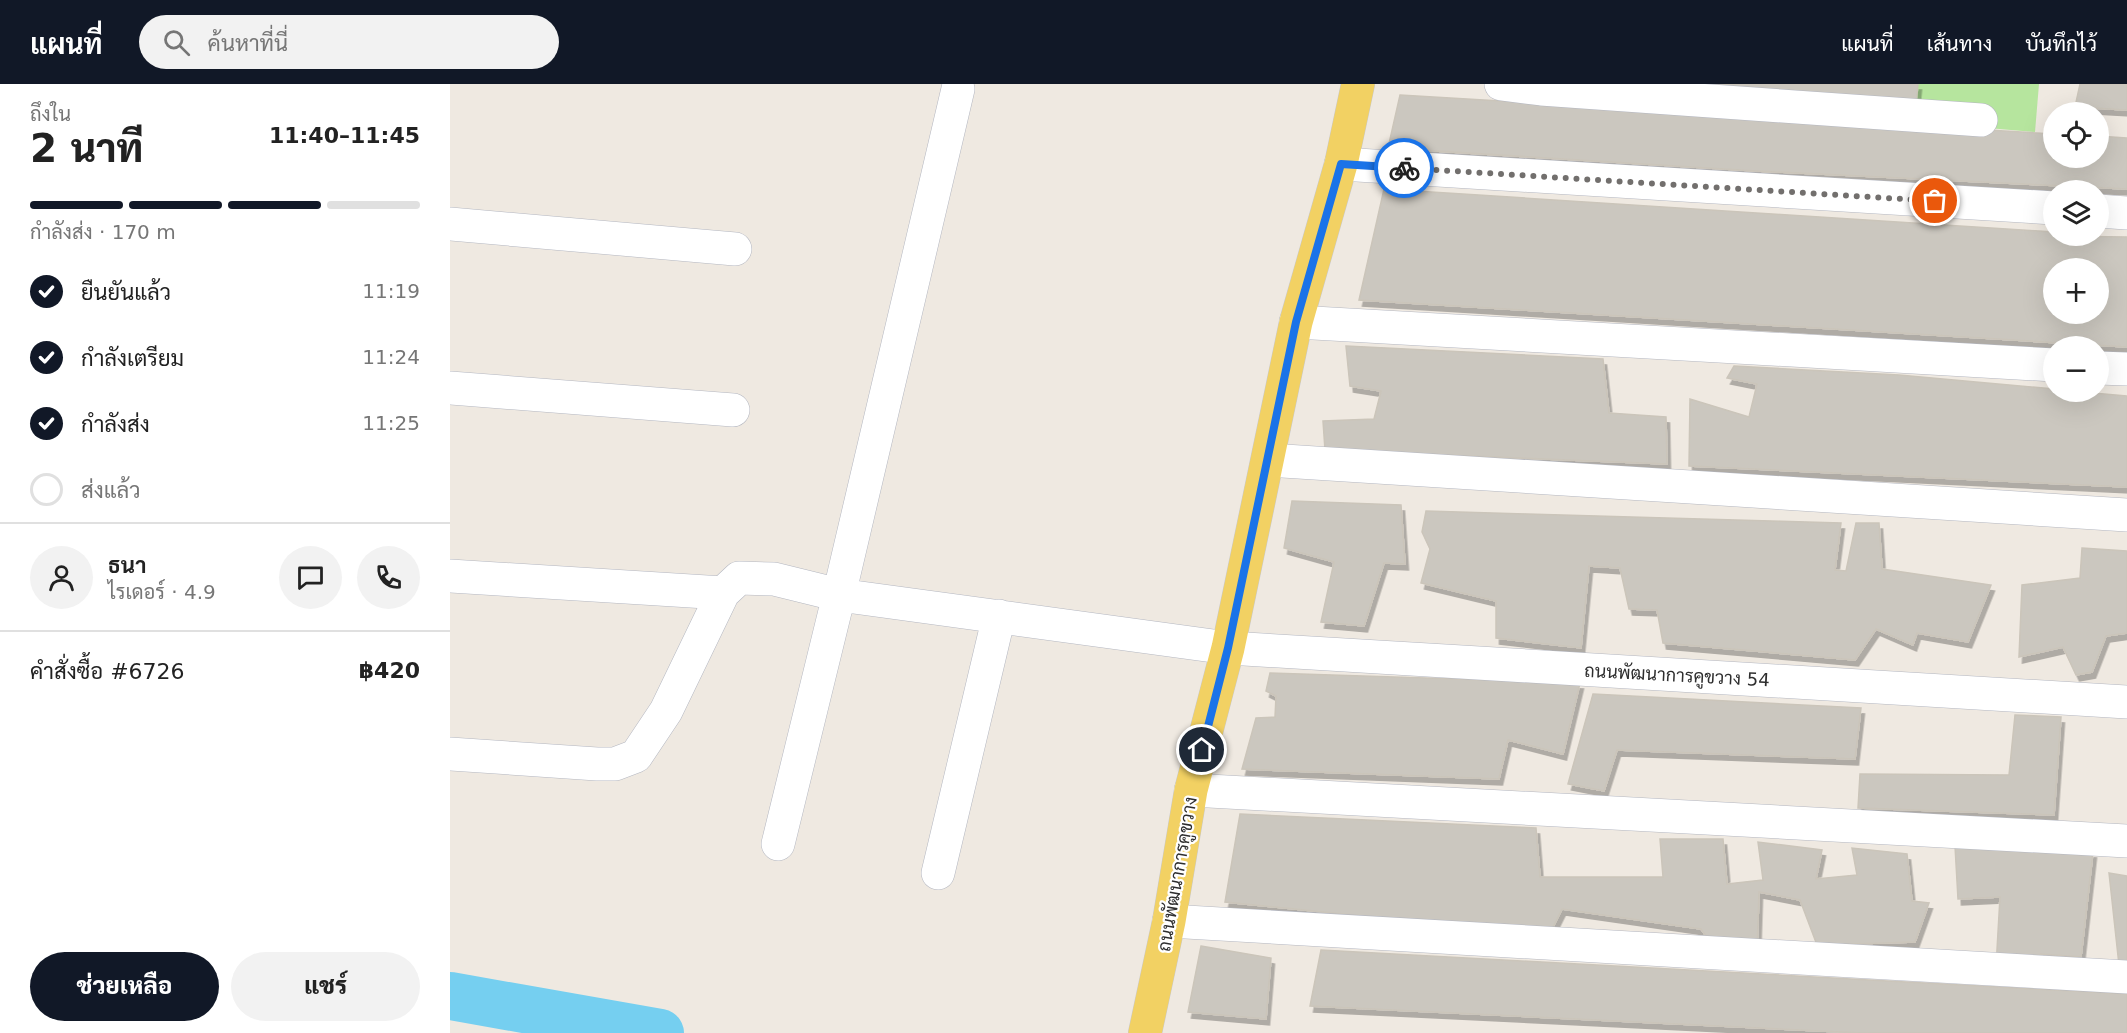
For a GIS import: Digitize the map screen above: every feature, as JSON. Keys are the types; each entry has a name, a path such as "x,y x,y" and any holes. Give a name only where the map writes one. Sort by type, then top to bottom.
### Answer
{"main road":[{"name":"ถนนพัฒนาการคูขวาง","path":"1145,1033 1169,921 1191,790 1228,648 1296,322 1341,164 1358,84"}],"street":[{"path":"1501,84 1553,90 1981,120"},
{"path":"778,844 958,89"},
{"path":"1341,164 2043,207"},
{"path":"2109,212 2127,213"},
{"path":"450,224 735,249"},
{"path":"1296,322 2043,364"},
{"path":"2109,368 2127,369"},
{"path":"450,388 733,410"},
{"path":"1268,460 2127,515"},
{"path":"450,576 723,593 666,711 636,756 615,764 597,764 450,754"},
{"name":"ถนนพัฒนาการคูขวาง 54","path":"723,593 739,578 774,579 839,595 1228,648 2127,702"},
{"path":"938,873 999,616"},
{"path":"1191,790 2127,841"},
{"path":"1169,921 2127,978"}],"green space":[{"path":"1501,84 2039,84 2035,132"}],"building":[{"path":"1621,84 1918,84 1916,104"},
{"path":"2080,84 2127,84 2127,110 2109,109 2109,102 2076,102"},
{"path":"1400,95 2043,133 2043,168 2109,168 2109,137 2127,138 2127,189 2109,188 2109,180 2043,180 2043,185 1756,171 1388,148"},
{"path":"1384,189 2043,231 2043,246 2109,246 2109,237 2127,237 2127,347 2109,346 2109,336 2043,336 2043,342 1359,300"},
{"path":"1346,346 1603,359 1609,413 1666,417 1667,464 1325,450 1323,421 1374,419 1381,391 1350,386"},
{"path":"1734,366 1899,375 2043,388 2043,402 2109,402 2109,394 2127,396 2127,487 1689,466 1690,399 1749,417 1757,384 1727,378"},
{"path":"1292,501 1401,505 1405,564 1384,563 1364,626 1321,622 1334,562 1284,548"},
{"path":"1426,511 1841,523 1835,570 1846,571 1856,523 1879,523 1882,569 1991,585 1968,642 1917,633 1913,645 1876,629 1855,660 1663,643 1657,610 1629,609 1620,568 1589,566 1581,648 1496,638 1496,601 1421,583 1430,549 1422,532"},
{"path":"2082,548 2127,551 2127,633 2106,636 2092,672 2076,675 2063,647 2019,657 2022,585 2080,578"},
{"path":"1270,673 1580,683 1563,754 1508,740 1499,779 1242,769 1256,718 1275,717 1276,696 1266,691"},
{"path":"1593,694 1861,708 1855,759 1617,750 1604,791 1568,784"},
{"path":"2015,715 2061,717 2054,815 1858,808 1860,774 2009,775"},
{"path":"1240,814 1536,828 1540,877 1663,877 1660,839 1723,839 1727,884 1763,880 1758,842 1822,850 1816,879 1857,875 1852,848 1907,854 1912,901 1929,903 1915,942 1817,945 1800,900 1759,892 1757,952 1709,940 1701,929 1562,909 1549,935 1225,902"},
{"path":"1955,846 2093,852 2081,957 2041,954 2044,967 1996,967 2000,897 1958,899"},
{"path":"2109,873 2127,876 2127,966 2119,965"},
{"path":"1201,946 1271,958 1266,1019 1188,1012"},
{"path":"1321,950 2127,994 2127,1033 1862,1033 1310,1006"}],"waterway":[{"path":"450,996 660,1033"}],"way so far":[{"path":"1404,168 1935,201"}],"route":[{"path":"1202,750 1228,648 1296,322 1341,164 1404,168"}]}
